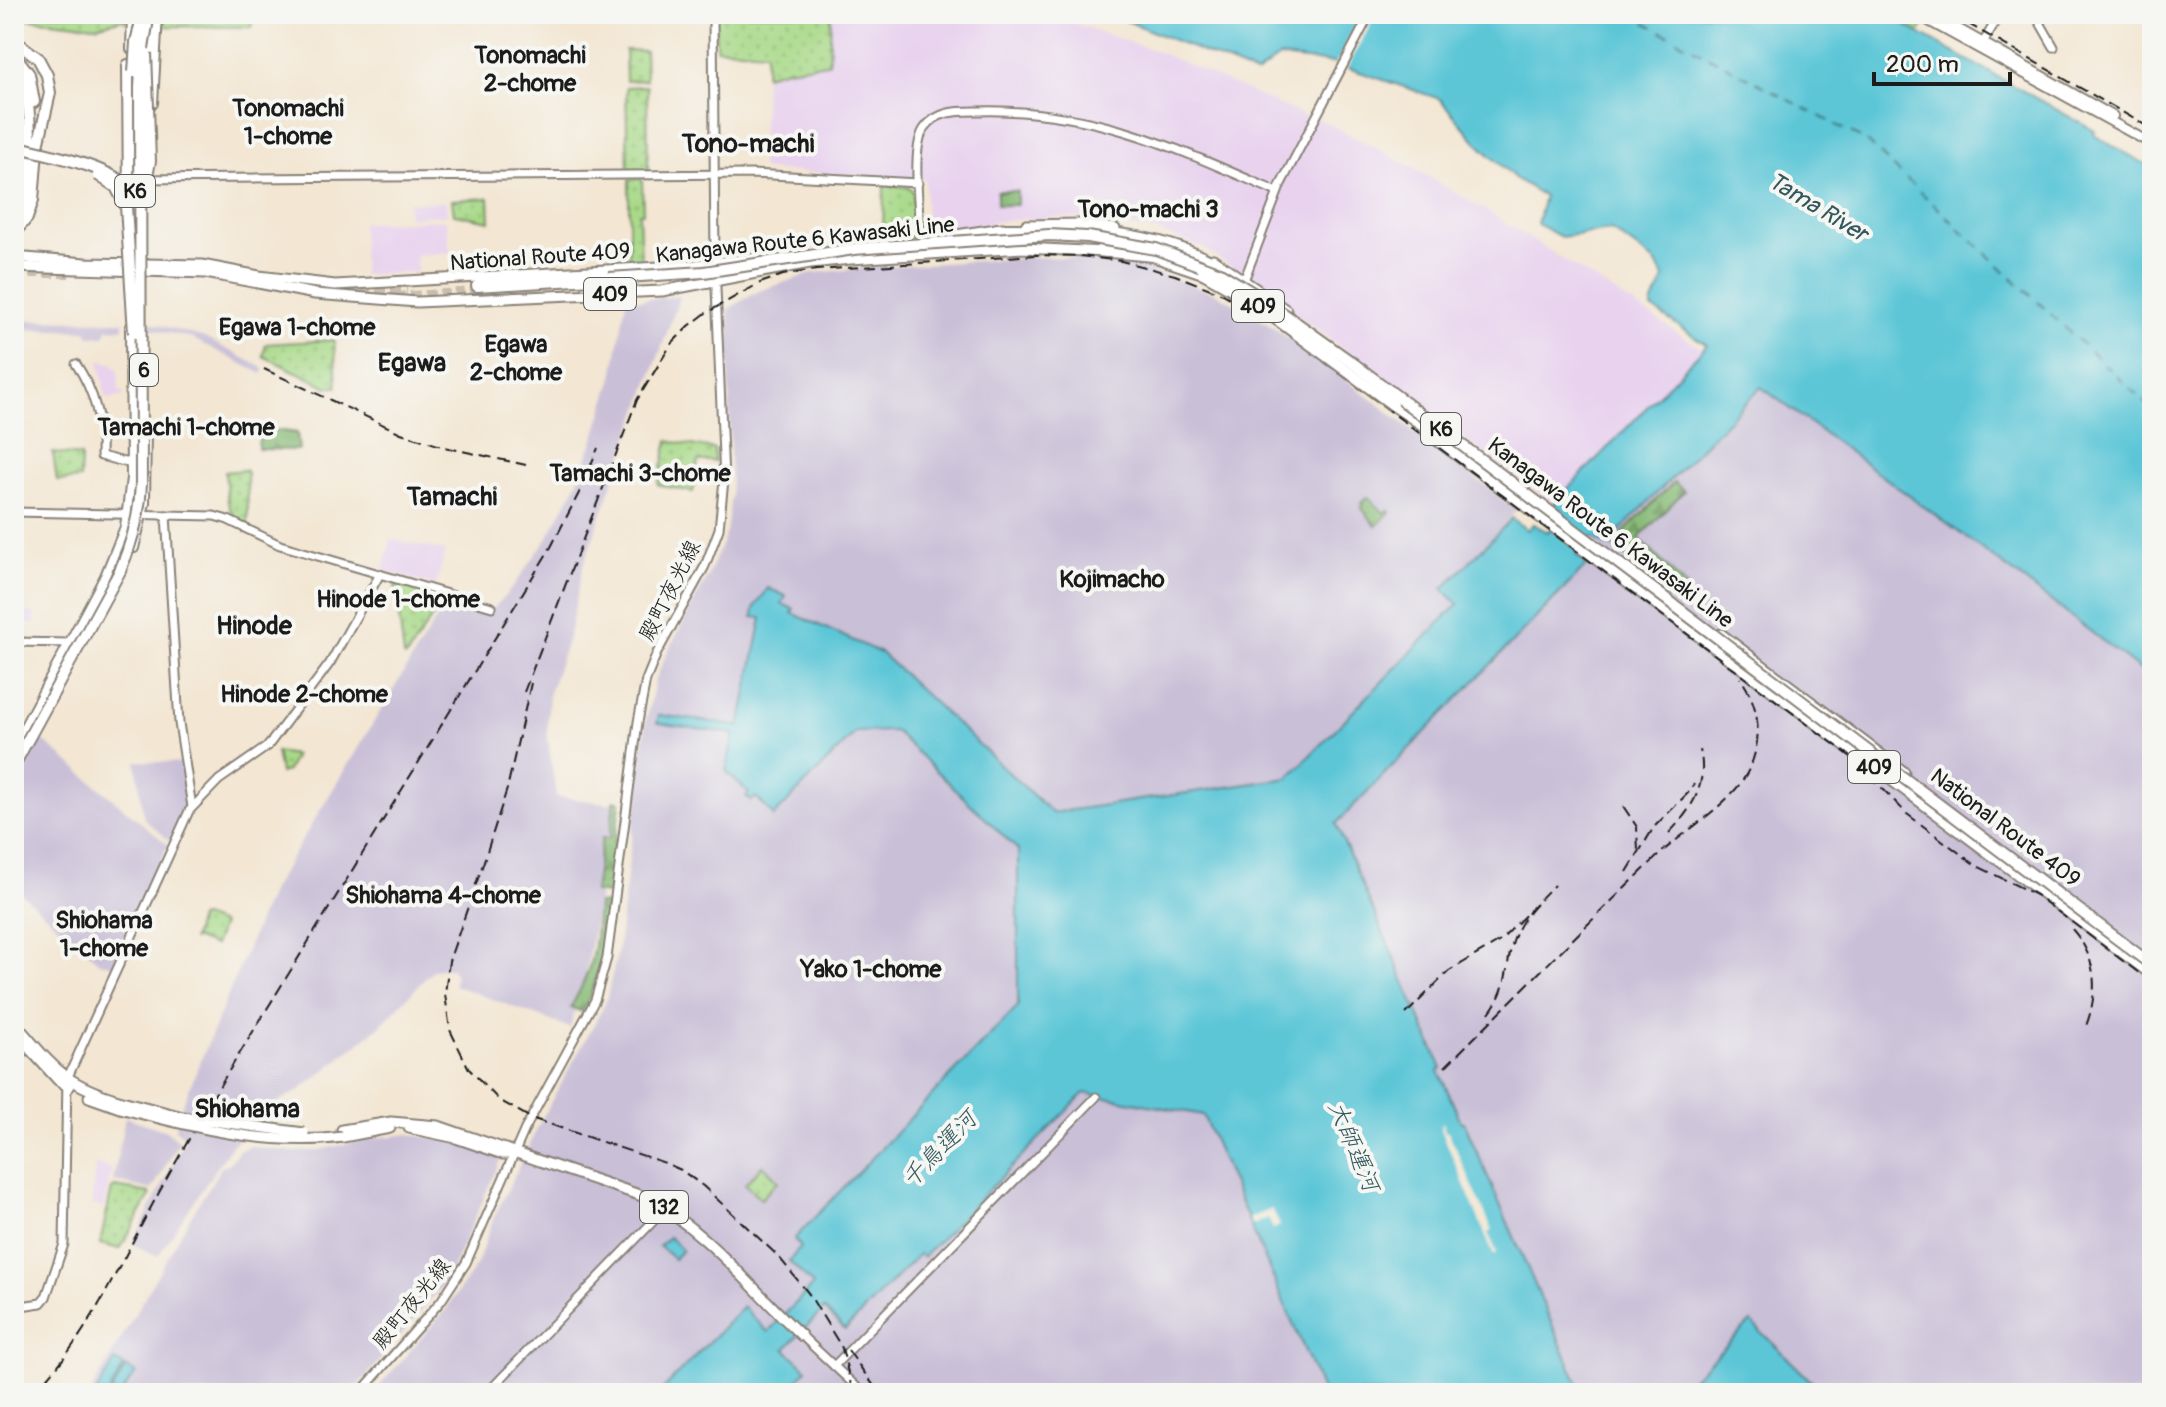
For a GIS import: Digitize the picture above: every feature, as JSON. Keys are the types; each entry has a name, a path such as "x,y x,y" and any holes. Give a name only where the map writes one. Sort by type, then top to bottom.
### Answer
{"highway":[{"path":"144,179 152,165 157,14"},
{"path":"131,247 128,65 141,17"},
{"path":"14,765 113,583 129,549 141,498 141,17"},
{"path":"14,754 108,581 126,540 135,491 134,76 141,17"},
{"path":"14,40 38,58 49,87 49,105 31,185 16,220"},
{"path":"14,54 27,69 32,86 29,212 14,232"},
{"path":"14,67 24,83 28,100 31,185"},
{"path":"14,82 14,94"},
{"path":"14,125 24,139 31,185"},
{"name":"K6","path":"14,149 98,175 119,191 128,218 129,288 134,333"},
{"name":"K6","path":"14,149 108,173 131,186 142,202 146,224 146,345 141,413"},
{"name":"National Route 409","path":"130,267 214,266 259,276 335,285 715,263 1063,223 1139,234 1194,250 1245,279 1353,365 1545,505 1601,555 2152,967"},
{"path":"997,229 1102,232 1164,242 1189,250 1251,286 1354,364"},
{"name":"Kanagawa Route 6 Kawasaki Line","path":"1049,235 1088,237 1156,249 1220,273 1263,299 1354,364 2152,967 1482,465 1246,293 1187,263 1130,247 1089,242 1028,243 832,257 682,281 477,289 704,272 812,254 1049,235"},
{"name":"National Route 409","path":"144,267 214,274 315,294 403,302 662,291 810,263 1023,248 1099,251 1139,257 1176,268 1271,313 1348,374 1537,513 1759,662 2152,967"},
{"path":"1099,251 1153,256 1203,273 1249,299 1393,405 1482,465"},
{"name":"409","path":"14,257 130,267"},
{"name":"409","path":"14,267 130,267"},
{"name":"132","path":"14,1022 66,1082"},
{"name":"132","path":"14,1032 66,1082 181,1124 290,1139 380,1129 416,1129 503,1154 513,1154 630,1191 666,1208 688,1225 802,1336"}],"main road":[{"path":"1916,14 1982,45"},
{"path":"1932,14 2152,141"},
{"name":"6","path":"14,746 115,556 128,514 131,464 131,179 141,17"},
{"name":"6","path":"14,774 128,562 144,514 147,470 141,17"}],"street":[{"path":"1238,295 1277,192 1370,14"},
{"path":"1982,45 2000,14"},
{"path":"2035,14 2054,47"},
{"name":"殿町夜光線","path":"360,1393 448,1291 470,1256 513,1154 599,990 609,945 646,680 657,653 705,566 719,529 724,480 715,263 713,16"},
{"path":"920,255 918,144 930,122 953,112 996,111 1065,116 1144,135 1277,192"},
{"path":"131,179 774,175 918,183"},
{"path":"76,364 90,388 96,408 101,456 147,470"},
{"path":"14,512 221,518 269,542 492,607"},
{"path":"166,515 179,723 192,808"},
{"path":"14,1307 44,1301 64,1244 66,1082 192,808 219,780 268,746 330,663 380,574"},
{"path":"14,642 85,643"},
{"path":"26,723 36,732"},
{"path":"834,1366 1096,1097"},
{"path":"487,1393 666,1208"},
{"name":"132","path":"802,1336 863,1393"}],"shaded area":[{"path":"831,14 1047,14 1164,54 1309,118 1321,120 1408,165 1495,216 1703,349 1553,503 1207,250 1157,231 1090,219 1057,217 1002,221 930,234 926,232 925,179 764,170 761,166 765,75 829,63"},
{"path":"446,202 447,215 409,217 408,203"},
{"path":"446,220 450,253 416,255 417,272 363,275 362,223"},
{"path":"1043,257 1079,258 1143,268 1217,294 1238,305 1310,352 1517,510 1444,589 1458,604 1288,778 1052,813 881,653 792,613 767,591 754,609 762,618 740,726 734,734 727,771 749,793 752,801 755,796 774,816 856,732 895,731 1018,849 1018,1006 794,1238 801,1247 813,1284 768,1332 743,1307 659,1393 373,1393 444,1312 477,1264 493,1220 541,1120 606,1002 618,949 646,722 655,681 726,534 731,496 728,309 759,291 812,273"},
{"path":"680,296 583,566 569,635 549,693 547,733 556,797 615,804 585,975 570,1028 454,985 452,968 433,970 380,1026 299,1091 276,1103 259,1117 229,1149 158,1256 132,1244 186,1138 175,1129 180,1111 270,893 449,598 493,609 545,542 575,488 596,434 613,377 626,301"},
{"path":"14,320 123,321 123,328 107,329 104,336 88,336 88,331 14,329"},
{"path":"149,322 205,338 265,369 262,374 191,338 148,328"},
{"path":"99,360 118,368 119,392 123,392 124,396 106,399"},
{"path":"1761,387 1885,474 2152,678 2152,1393 1813,1393 1818,1388 1751,1323 1677,1393 1582,1393 1464,1122 1461,1123 1439,1071 1442,1069 1336,824 1588,565 1576,552 1592,537 1607,545"},
{"path":"391,539 445,551 436,586 383,571"},
{"path":"14,612 34,612 35,624 14,626"},
{"path":"41,739 168,845 113,966 99,962 14,887 14,790"},
{"path":"136,761 183,763 189,805 171,842 144,819"},
{"path":"1083,1093 1203,1115 1323,1393 784,1393 807,1369 785,1349 824,1309 845,1329 919,1254 923,1257"},
{"path":"125,1117 167,1131 180,1141 152,1190 113,1181"},
{"path":"409,1134 459,1143 498,1157 500,1161 448,1279 352,1393 90,1393 191,1216 222,1166 229,1164 239,1151 251,1146 293,1152 314,1151"},
{"path":"95,1164 112,1169 103,1208 92,1205"}],"green space":[{"path":"14,14 126,14 126,22 123,19 96,26 14,17"},
{"path":"159,14 252,14 252,27 156,26"},
{"path":"716,14 831,14 829,63 765,75 766,52 716,48"},
{"path":"1885,14 1906,14 1924,23 1919,33"},
{"path":"625,50 645,51 646,80 626,81"},
{"path":"647,86 648,172 628,173 626,87"},
{"path":"629,179 642,179 643,213 639,213 641,260 629,260"},
{"path":"884,185 908,187 913,191 914,234 910,238 883,241"},
{"path":"997,191 1017,191 1017,205 997,205"},
{"path":"489,198 490,221 454,214 452,200"},
{"path":"334,340 337,387 328,387 263,356 266,344"},
{"path":"260,428 297,433 299,450 258,449"},
{"path":"668,441 714,449 715,461 698,461 693,492 658,485"},
{"path":"53,453 81,456 80,479 57,481"},
{"path":"245,470 248,525 234,516 231,510 225,472"},
{"path":"1674,482 1684,491 1639,538 1686,587 1679,598 1611,545"},
{"path":"1368,497 1384,513 1390,512 1376,526 1361,507"},
{"path":"395,584 443,596 444,599 406,657"},
{"path":"276,752 295,755 287,771 280,773"},
{"path":"614,800 620,802 608,894 594,892 602,838 610,838"},
{"path":"598,903 609,904 606,933 598,973 582,1012 571,1007 592,956"},
{"path":"202,917 222,924 214,946 194,938 192,941"},
{"path":"763,1165 778,1181 761,1199 745,1184"},
{"path":"112,1188 149,1193 150,1196 120,1249 100,1244"}],"water":[{"path":"1110,14 1885,14 2095,131 2094,135 2152,168 2152,679 2017,575 1761,387 1606,545 1592,537 1576,552 1588,564 1336,824 1442,1069 1439,1071 1461,1122 1464,1122 1582,1393 1323,1393 1203,1115 1084,1093 923,1257 919,1254 845,1330 824,1309 785,1349 807,1369 784,1393 659,1393 743,1307 768,1332 813,1285 789,1261 801,1247 794,1239 1018,1006 1018,850 895,731 856,732 774,816 756,797 751,801 746,796 749,793 726,771 734,734 657,723 659,715 740,726 762,618 753,617 754,609 768,588 786,596 782,604 794,609 792,613 881,653 1052,813 1288,778 1458,604 1443,589 1512,518 1527,530 1533,524 1548,532 1562,515 1555,502 1707,345 1652,308 1664,277 1654,261 1611,230 1561,237 1537,224 1544,196 1516,179 1480,146 1440,99 1333,63 1279,57 1256,74"},
{"path":"669,1237 682,1250 674,1259 659,1246"},
{"path":"1751,1322 1818,1388 1813,1393 1677,1393"},
{"path":"115,1361 124,1366 109,1393 96,1393"},
{"path":"126,1367 136,1373 122,1393 111,1393"}],"pier":[{"path":"1362,14 1376,14 1346,71 1334,67"},
{"path":"1443,1122 1493,1231 1488,1233 1497,1253 1494,1255 1440,1127"},
{"path":"1272,1209 1280,1226 1273,1229 1268,1218 1252,1225 1249,1219"}],"ferry route":[{"path":"1629,14 1866,141 2152,409"}],"tunnel":[{"path":"14,273 69,273"},
{"path":"331,288 407,290"},
{"path":"395,297 477,292"}],"railway":[{"path":"1951,14 2152,129"},
{"path":"524,692 637,400 672,343 706,313 760,283 783,275 817,270 1037,255 1121,261 1175,275 1223,294 1274,324 1854,759 1907,814 1977,866 2036,895 2152,983"},
{"path":"264,369 401,433 444,447 526,465"},
{"path":"33,1393 66,1356 93,1315 219,1087 551,547 598,448"},
{"path":"1445,1067 1661,853 1733,793 1749,769 1758,734 1752,699 1740,678"},
{"path":"531,683 507,789 449,961 445,994 450,1030 469,1069 499,1100 531,1118 665,1163 703,1186 778,1256 809,1294 842,1348 853,1393"},
{"path":"1669,833 1696,796 1702,774 1700,750"},
{"path":"1627,872 1654,827 1694,784"},
{"path":"1623,806 1637,827 1638,852"},
{"path":"1489,1013 1501,993 1518,929 1554,885"},
{"path":"1406,1014 1449,971 1500,941 1536,904"},
{"path":"2072,929 2087,951 2093,975 2093,1000 2086,1026"},
{"path":"848,1350 879,1393"}],"district":[{"name":"Tonomachi 2-chome","path":"530,69"},
{"name":"Tonomachi 1-chome","path":"288,122"},
{"name":"Tono-machi","path":"748,143"},
{"name":"Tono-machi 3","path":"1148,209"},
{"name":"Egawa 1-chome","path":"297,327"},
{"name":"Egawa 2-chome","path":"516,358"},
{"name":"Egawa","path":"412,362"},
{"name":"Tamachi 1-chome","path":"186,427"},
{"name":"Tamachi 3-chome","path":"640,473"},
{"name":"Tamachi","path":"452,496"},
{"name":"Kojimacho","path":"1112,579"},
{"name":"Hinode 1-chome","path":"398,599"},
{"name":"Hinode","path":"254,625"},
{"name":"Hinode 2-chome","path":"304,694"},
{"name":"Shiohama 4-chome","path":"443,895"},
{"name":"Shiohama 1-chome","path":"104,934"},
{"name":"Yako 1-chome","path":"871,969"},
{"name":"Shiohama","path":"247,1108"}],"water label":[{"name":"Tama River","path":"1818,207"},
{"name":"大師運河","path":"1354,1146"},
{"name":"千鳥運河","path":"939,1149"}]}
